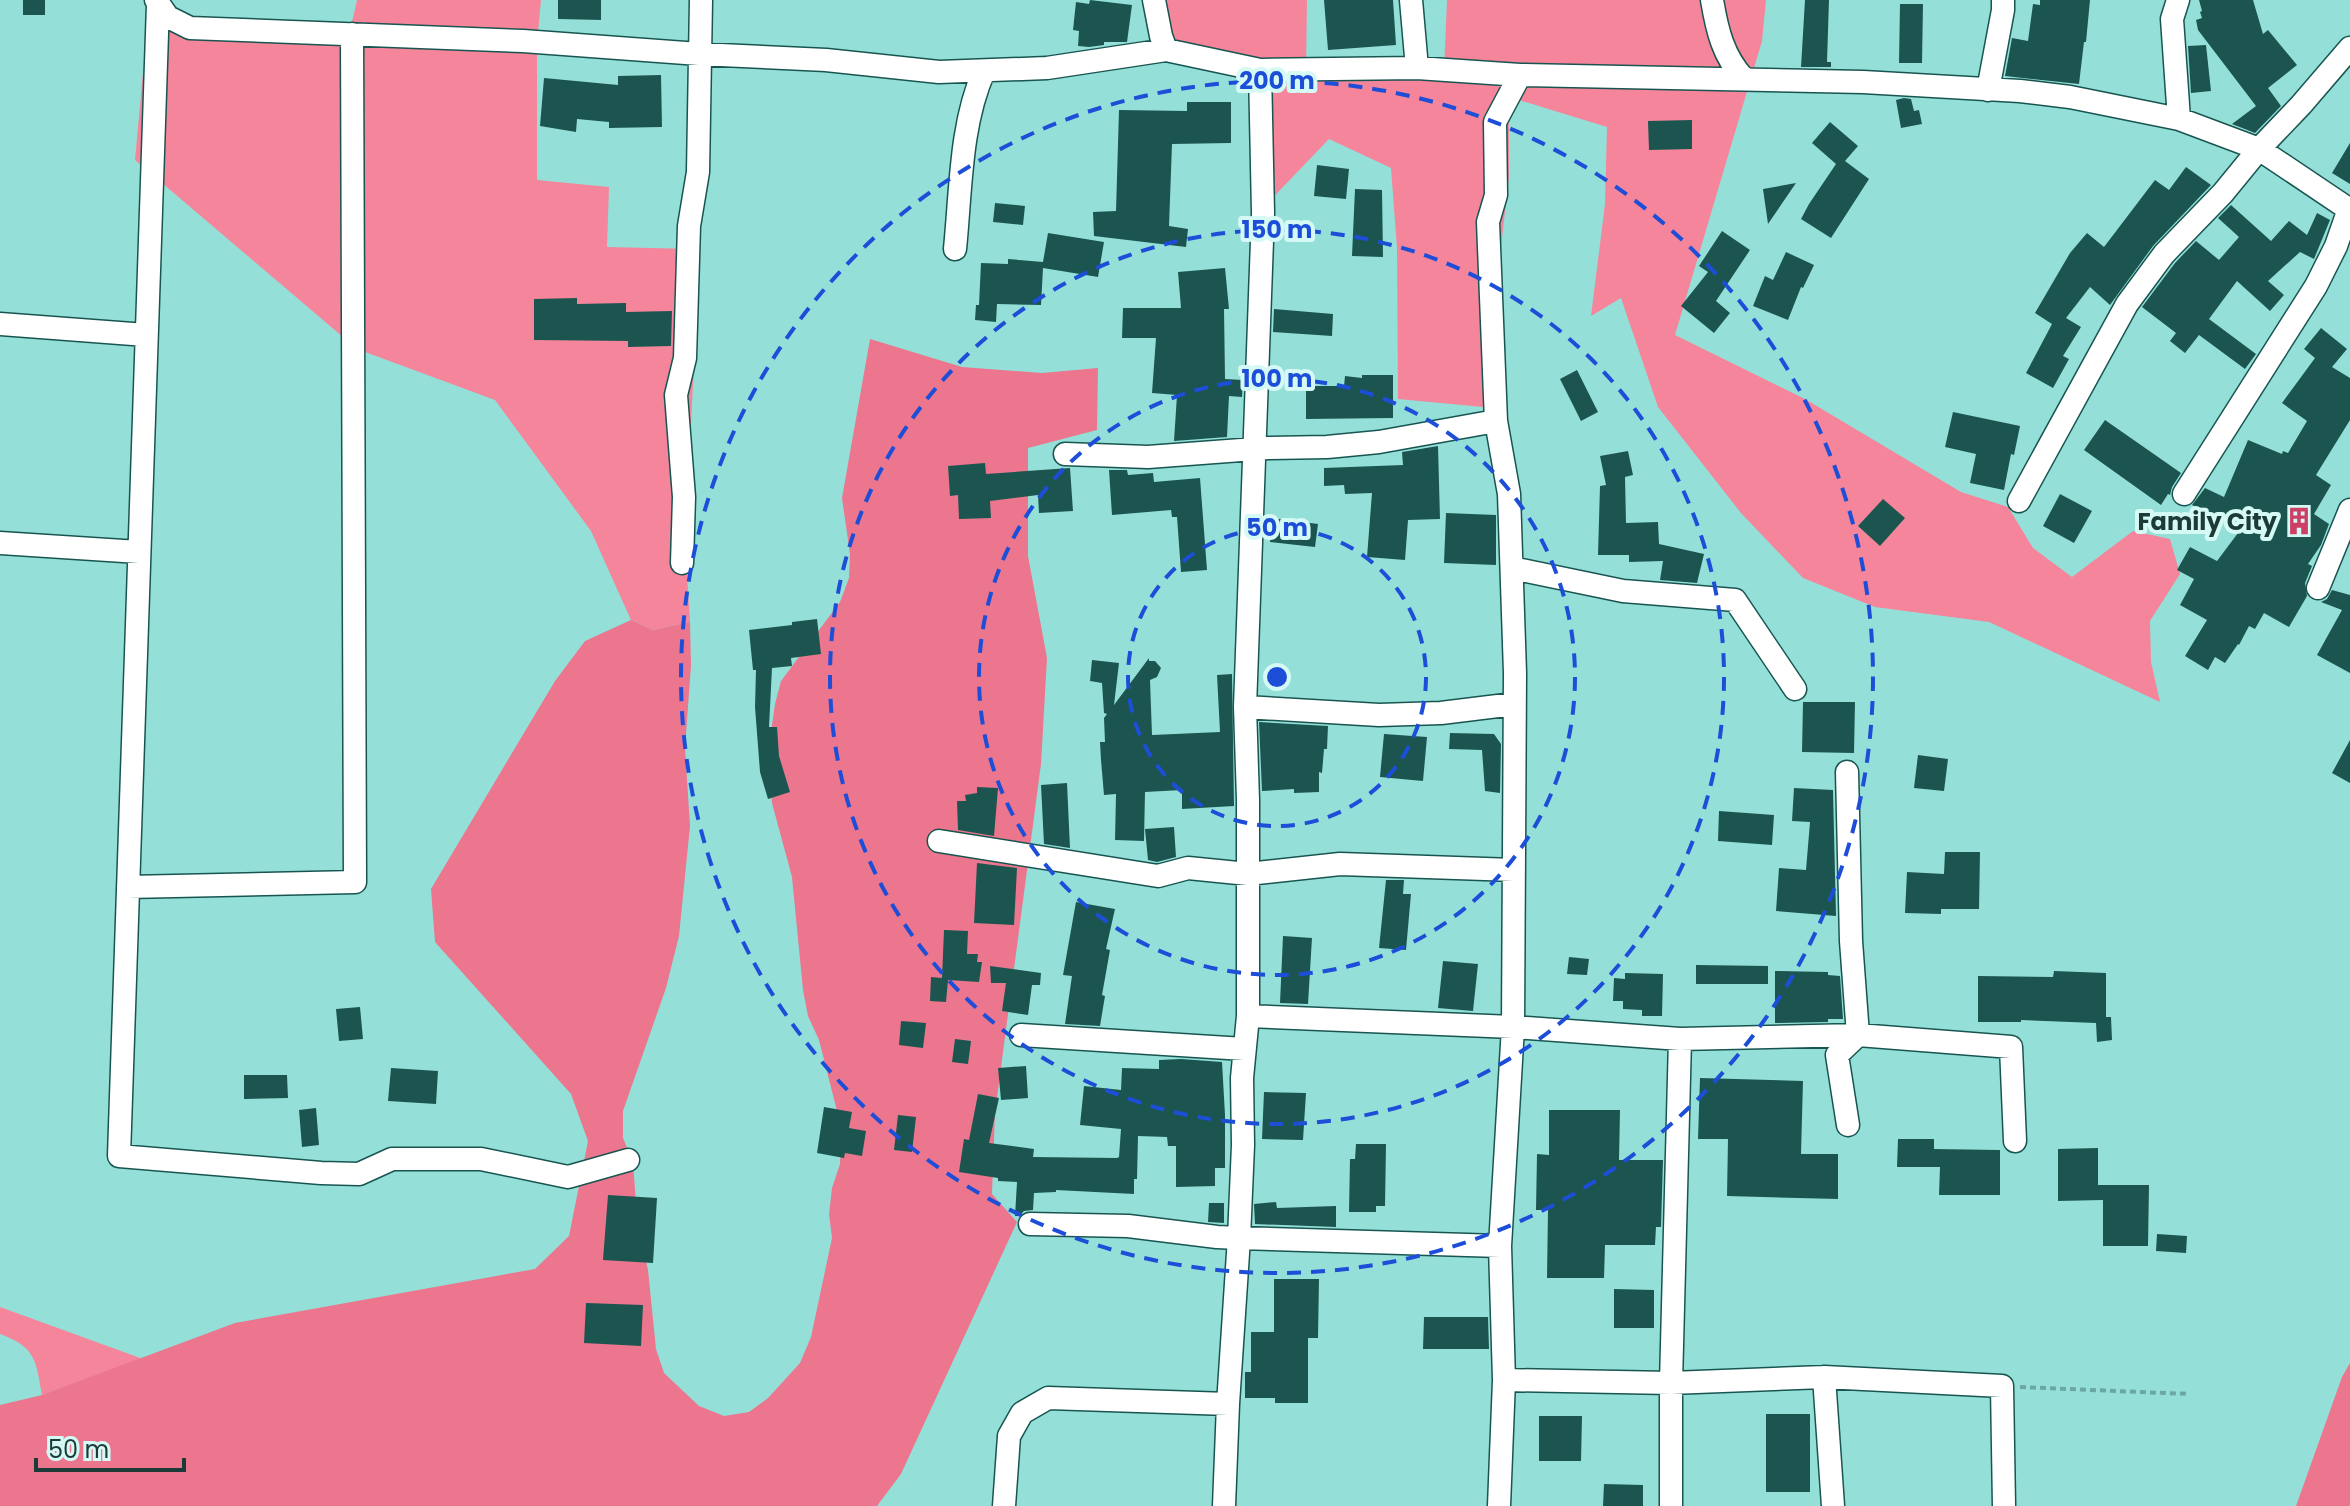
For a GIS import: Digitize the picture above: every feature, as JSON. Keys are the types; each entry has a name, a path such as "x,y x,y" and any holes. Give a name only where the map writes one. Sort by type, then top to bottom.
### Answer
{"street":[{"path":"682,563 684,497 676,395 685,358 689,226 698,172 701,0"},
{"path":"1154,0 1166,50"},
{"path":"1411,0 1417,68"},
{"path":"1712,0 1725,53 1744,79"},
{"path":"1988,90 2003,0"},
{"path":"2178,0 2172,19 2179,119"},
{"path":"157,2 168,17 190,28 523,41 826,60 939,72 1047,68 1166,50 1260,70 1417,68 1520,75 1863,82 2020,91 2070,97 2179,119 2259,149 2349,210 2336,246 2316,286 2184,494"},
{"path":"157,2 119,1156 359,1174 392,1159 481,1159 568,1177 628,1160"},
{"path":"128,887 355,882 352,34"},
{"path":"2019,501 2127,304 2164,254 2223,193 2350,48"},
{"path":"1224,1506 1248,1016 1245,707 1263,213 1260,70"},
{"path":"955,249 969,117 984,71"},
{"path":"1499,1506 1504,1380 1500,1246 1513,1027 1514,704 1509,494 1496,421 1488,222 1496,195 1495,122 1520,75"},
{"path":"0,324 146,335"},
{"path":"1065,454 1148,457 1327,447 1379,442 1496,421"},
{"path":"2318,588 2350,510"},
{"path":"0,543 139,552"},
{"path":"1512,568 1623,591 1735,600 1795,689"},
{"path":"1245,707 1379,715 1441,713 1514,704"},
{"path":"1847,772 1851,941 1858,1035"},
{"path":"939,841 1158,876 1188,868 1248,874 1340,864 1514,870"},
{"path":"1248,1016 1513,1027 1680,1039 1858,1035 2011,1047 2015,1141"},
{"path":"1021,1035 1244,1049"},
{"path":"1848,1125 1837,1055 1858,1035"},
{"path":"1671,1506 1680,1039"},
{"path":"1030,1224 1128,1226 1217,1237 1500,1246"},
{"path":"1504,1380 1671,1383 1824,1377 2002,1386 2004,1506"},
{"path":"1824,1377 1833,1506"},
{"path":"1004,1506 1009,1436 1022,1413 1048,1398 1228,1404"}],"path":[{"path":"2002,1386 2189,1394"}],"shaded area":[{"path":"357,0 541,0 537,43 537,180 609,187 607,247 695,249 695,345 685,542 690,622 653,630 631,620 591,531 495,400 357,349 135,160 144,62 158,18 349,35"},
{"path":"1155,0 1307,0 1306,70 1444,71 1447,0 1766,0 1762,41 1675,335 1805,399 1961,492 2008,507 2033,548 2072,577 2133,531 2170,539 2180,574 2150,621 2151,662 2160,702 1989,622 1875,607 1803,578 1741,513 1658,407 1621,298 1591,316 1605,204 1607,127 1509,97 1509,176 1483,407 1398,399 1397,248 1391,168 1329,139 1255,216 1257,71 1191,59 1163,34"},
{"path":"870,339 962,367 1042,373 1098,368 1097,430 1028,448 1028,556 1047,658 1041,764 995,1113 992,1194 1017,1222 901,1474 877,1506 0,1506 0,1405 42,1395 235,1323 535,1269 569,1236 588,1141 571,1094 435,942 431,889 555,681 585,641 631,620 653,630 690,622 691,665 685,748 690,826 679,936 666,988 623,1111 623,1138 633,1162 637,1218 648,1270 656,1349 664,1373 699,1406 724,1416 749,1412 768,1398 800,1363 811,1337 832,1238 829,1214 832,1188 840,1164 841,1140 838,1115 819,1040 808,1016 803,990 792,877 772,803 768,753 781,681 840,602 849,578 850,554 842,498"},
{"path":"0,1307 143,1359 42,1395 36,1364 28,1350 0,1334"},
{"path":"2350,1363 2350,1506 2296,1506 2342,1377"}],"building":[{"path":"23,0 45,0 45,15 23,15"},
{"path":"558,0 601,0 601,20 558,19"},
{"path":"1090,0 1132,5 1127,42 1078,46 1079,31 1073,30 1076,2 1089,4"},
{"path":"1324,0 1393,0 1396,45 1328,50"},
{"path":"1805,0 1829,0 1827,62 1831,62 1831,67 1801,67"},
{"path":"2040,0 2090,0 2079,84 2005,76 2012,38 2028,41 2033,4 2040,5"},
{"path":"2199,0 2253,0 2263,34 2268,30 2297,65 2268,88 2281,106 2255,133 2232,124 2256,106 2198,30 2196,20 2202,18"},
{"path":"1900,4 1923,4 1922,63 1899,63"},
{"path":"2206,45 2211,91 2191,93 2188,46"},
{"path":"661,75 662,127 609,128 609,122 577,119 576,132 540,126 544,78 618,85 618,76"},
{"path":"1911,99 1914,111 1919,110 1922,124 1901,128 1896,100"},
{"path":"1187,102 1231,102 1231,143 1172,144 1169,226 1188,229 1186,247 1094,236 1093,212 1116,211 1119,110 1187,111"},
{"path":"1692,120 1692,149 1649,150 1648,121"},
{"path":"1830,122 1858,146 1845,161 1869,179 1831,238 1801,219 1836,164 1812,143"},
{"path":"2350,143 2350,184 2332,173"},
{"path":"1317,165 1349,169 1346,199 1314,196"},
{"path":"2186,167 2211,185 2153,246 2110,305 2090,287 2066,318 2081,327 2063,356 2069,359 2053,388 2026,373 2052,324 2035,313 2070,253 2087,233 2104,247 2155,180 2169,190"},
{"path":"1796,183 1768,224 1763,189"},
{"path":"1355,189 1382,190 1383,257 1352,256"},
{"path":"995,203 1025,206 1023,225 993,222"},
{"path":"2231,205 2271,241 2289,221 2307,235 2317,213 2330,220 2314,259 2300,252 2268,281 2284,295 2270,311 2237,281 2209,319 2256,354 2245,369 2199,335 2185,353 2170,341 2176,333 2142,307 2196,241 2219,260 2239,237 2218,218"},
{"path":"1722,231 1750,250 1716,301 1730,313 1714,333 1681,306 1708,272 1699,266"},
{"path":"1048,233 1104,242 1098,277 1043,268 1041,305 997,304 996,322 975,320 976,305 979,305 981,263 1008,264 1008,259 1043,262"},
{"path":"1786,252 1814,265 1788,320 1753,306 1765,276 1773,280"},
{"path":"1225,268 1229,309 1224,309 1225,379 1243,380 1242,397 1229,396 1227,437 1174,441 1177,395 1152,393 1156,338 1122,338 1123,308 1181,308 1178,272"},
{"path":"577,298 577,304 626,303 626,312 672,311 671,346 628,347 628,341 534,340 534,299"},
{"path":"1274,309 1333,314 1332,336 1273,332"},
{"path":"2321,328 2347,349 2332,367 2350,378 2350,420 2316,475 2331,485 2314,514 2329,524 2321,545 2308,564 2312,566 2305,583 2307,596 2289,627 2264,613 2255,629 2249,626 2225,663 2215,657 2208,670 2185,656 2207,620 2180,605 2194,579 2177,570 2190,547 2217,561 2241,529 2192,505 2205,488 2224,497 2248,440 2282,454 2283,451 2288,453 2307,421 2282,403 2315,358 2304,349"},
{"path":"1577,370 1598,412 1581,421 1560,379"},
{"path":"1362,375 1393,375 1393,418 1306,419 1306,386 1344,386 1345,376 1362,378"},
{"path":"1953,412 2020,426 2004,490 1970,483 1976,454 1945,447"},
{"path":"2105,420 2181,473 2161,505 2084,450"},
{"path":"1438,446 1440,519 1408,520 1405,560 1367,557 1372,493 1345,494 1344,485 1324,486 1324,468 1403,465 1402,452"},
{"path":"1628,451 1633,475 1625,477 1626,523 1658,522 1659,544 1704,554 1697,583 1660,580 1663,561 1629,562 1629,555 1598,555 1600,486 1606,485 1600,456"},
{"path":"985,463 986,474 1070,468 1073,511 1039,513 1038,495 990,501 991,518 959,519 958,495 950,496 948,466"},
{"path":"1109,470 1127,470 1128,475 1153,473 1154,482 1200,478 1207,570 1181,572 1177,517 1172,517 1171,510 1112,515"},
{"path":"2060,494 2092,511 2074,543 2043,526"},
{"path":"1883,499 1905,518 1880,546 1858,526"},
{"path":"1446,513 1496,515 1496,565 1444,563"},
{"path":"1272,518 1318,524 1315,547 1270,542"},
{"path":"2332,590 2350,595 2350,673 2317,655 2342,610 2321,602"},
{"path":"817,619 821,654 791,658 792,666 772,668 769,727 777,727 779,756 790,792 768,799 760,772 755,707 756,670 753,670 749,630"},
{"path":"1149,658 1161,668 1157,677 1150,680 1152,735 1220,732 1217,675 1232,674 1234,806 1182,809 1182,790 1145,792 1144,841 1115,840 1116,794 1104,795 1101,760 1100,742 1105,742 1104,718 1107,714 1104,713 1102,683 1090,681 1092,660 1119,663 1114,705"},
{"path":"1803,702 1855,702 1854,753 1802,752"},
{"path":"1259,722 1328,726 1327,749 1324,749 1322,773 1319,772 1319,792 1294,793 1294,789 1262,791"},
{"path":"1450,733 1494,734 1501,744 1500,793 1485,791 1482,750 1449,749"},
{"path":"1384,734 1427,737 1423,781 1380,777"},
{"path":"2350,740 2350,783 2332,773"},
{"path":"1918,755 1948,759 1944,791 1914,788"},
{"path":"1067,783 1070,848 1044,844 1041,785"},
{"path":"977,787 998,788 994,836 958,830 957,801 966,801 965,795 977,793"},
{"path":"1794,788 1833,790 1836,916 1776,911 1779,868 1806,870 1810,822 1792,821"},
{"path":"1719,811 1774,815 1772,845 1718,841"},
{"path":"1174,827 1176,857 1157,862 1148,860 1145,829"},
{"path":"1945,852 1980,852 1979,909 1941,909 1941,914 1905,913 1907,872 1944,874"},
{"path":"977,863 1017,868 1014,925 974,923"},
{"path":"1386,880 1404,880 1403,894 1411,894 1406,950 1379,948"},
{"path":"1076,902 1115,909 1106,949 1110,950 1100,1026 1065,1024 1072,976 1063,975"},
{"path":"944,930 968,931 967,954 978,954 977,962 982,962 979,982 948,980 946,1002 930,1001 931,977 942,978"},
{"path":"1283,936 1312,938 1308,1004 1280,1003"},
{"path":"1569,957 1589,959 1587,975 1567,974"},
{"path":"1443,961 1478,964 1473,1011 1438,1008"},
{"path":"1696,965 1768,966 1768,984 1696,984"},
{"path":"990,966 1041,973 1040,985 1032,985 1028,1015 1002,1011 1006,983 991,983"},
{"path":"1775,971 1828,972 1828,975 1840,976 1843,1019 1775,1023"},
{"path":"2054,971 2106,973 2106,1017 2111,1017 2112,1040 2097,1042 2096,1023 1978,1022 1978,976 2053,977"},
{"path":"1625,973 1663,974 1662,1016 1642,1016 1642,1010 1623,1009 1623,1001 1613,1001 1614,978 1625,979"},
{"path":"360,1007 363,1039 339,1041 336,1009"},
{"path":"901,1021 926,1023 923,1048 899,1045"},
{"path":"955,1039 971,1041 968,1064 952,1062"},
{"path":"1159,1060 1222,1062 1225,1168 1215,1168 1215,1186 1176,1187 1176,1146 1168,1146 1167,1137 1138,1136 1134,1194 1056,1190 1034,1193 1033,1210 1024,1211 1019,1216 1015,1216 1017,1182 959,1172 964,1139 969,1140 978,1094 999,1098 989,1143 1034,1149 1033,1157 1117,1158 1121,1129 1080,1125 1084,1086 1121,1090 1122,1068 1159,1069"},
{"path":"1026,1066 1028,1098 1001,1100 998,1068"},
{"path":"391,1068 438,1071 436,1104 388,1101"},
{"path":"244,1075 287,1075 288,1098 244,1099"},
{"path":"1700,1078 1803,1081 1801,1154 1838,1154 1838,1199 1727,1196 1728,1139 1698,1139"},
{"path":"1264,1092 1306,1093 1303,1140 1262,1139"},
{"path":"824,1107 852,1112 849,1128 866,1131 862,1156 845,1153 844,1158 817,1153"},
{"path":"316,1108 319,1145 302,1147 299,1110"},
{"path":"1549,1110 1620,1110 1619,1160 1663,1160 1661,1227 1656,1227 1655,1245 1605,1245 1604,1278 1547,1278 1548,1210 1536,1210 1537,1154 1549,1155"},
{"path":"898,1115 916,1117 912,1152 894,1150"},
{"path":"1898,1139 1934,1139 1934,1149 2000,1150 2000,1195 1939,1195 1940,1167 1897,1167"},
{"path":"1356,1144 1386,1144 1385,1206 1376,1206 1376,1212 1349,1212 1350,1159 1355,1159"},
{"path":"2098,1148 2098,1185 2149,1185 2148,1246 2103,1246 2103,1200 2058,1201 2058,1149"},
{"path":"608,1195 657,1198 653,1263 603,1260"},
{"path":"1276,1202 1277,1208 1336,1206 1336,1227 1255,1224 1254,1204"},
{"path":"1209,1203 1224,1203 1224,1223 1208,1222"},
{"path":"2157,1234 2187,1236 2186,1253 2156,1251"},
{"path":"1274,1279 1319,1279 1318,1338 1308,1338 1308,1403 1275,1403 1275,1398 1245,1398 1245,1372 1251,1372 1251,1332 1274,1332"},
{"path":"1614,1289 1654,1290 1654,1328 1614,1328"},
{"path":"586,1303 643,1305 641,1346 584,1343"},
{"path":"1424,1317 1488,1317 1489,1349 1423,1349"},
{"path":"1766,1414 1810,1414 1810,1492 1766,1492"},
{"path":"1539,1416 1582,1416 1581,1461 1539,1461"},
{"path":"1604,1484 1643,1485 1643,1506 1603,1506"}],"place":[{"name":"Family City","path":"2299,521"}]}
